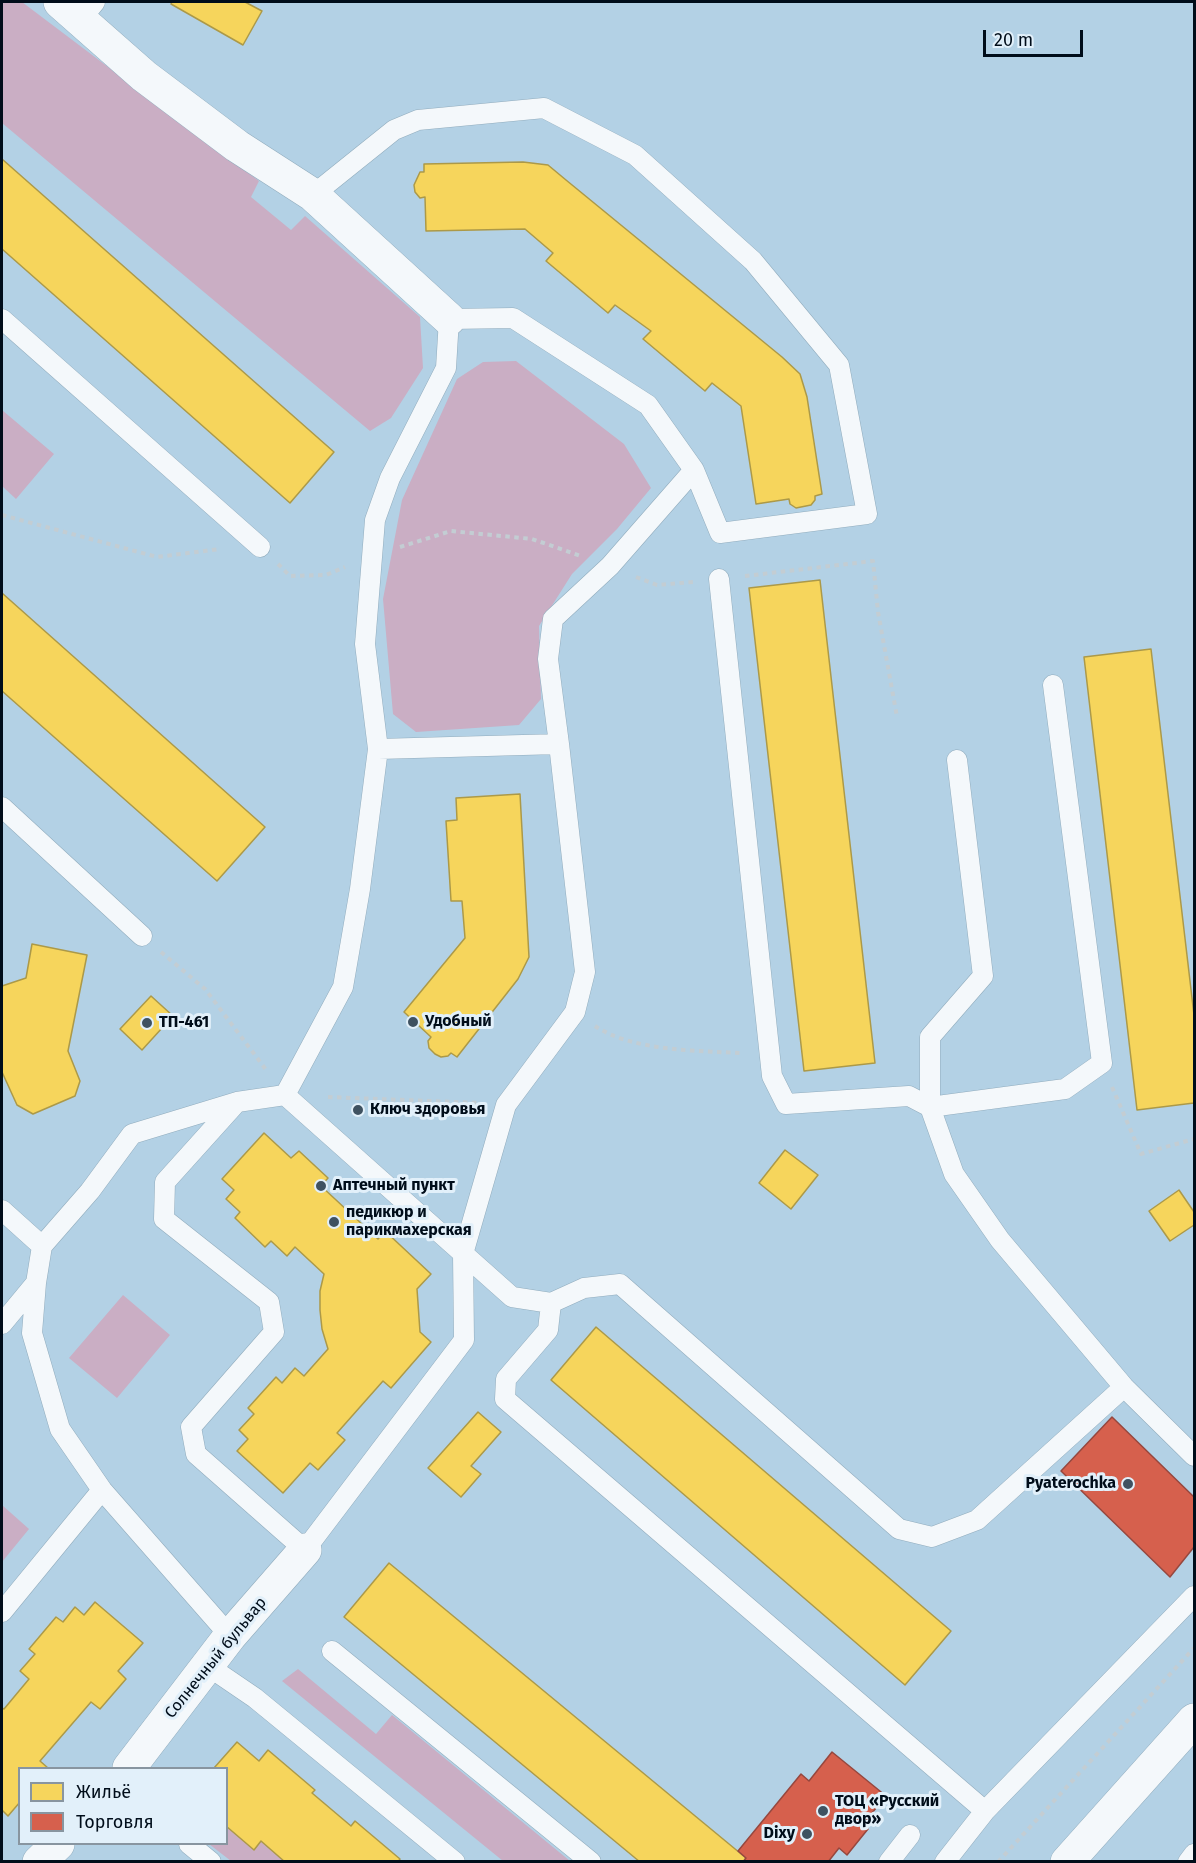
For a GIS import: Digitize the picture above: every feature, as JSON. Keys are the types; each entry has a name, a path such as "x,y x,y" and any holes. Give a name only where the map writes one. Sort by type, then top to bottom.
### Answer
{"street":[{"path":"78,7 144,76 237,146 313,195 449,319"},
{"name":"Солнечный бульвар","path":"130,1767 230,1636 305,1550"},
{"path":"1067,1862 1194,1720"},
{"path":"39,1862 57,1845"}],"lane":[{"path":"285,1095 343,987 360,889 378,749 364,644 375,520 390,478 446,368 449,319 513,318 648,405 694,470 720,533 867,514 839,365 753,261 635,155 544,108 418,120 394,130 313,195"},
{"path":"2,319 260,547"},
{"path":"237,1102 165,1182 164,1219 268,1302 274,1332 191,1427 196,1454 305,1550 464,1340 463,1254 506,1105 575,1012 585,972 548,659 553,619 610,566 694,470"},
{"path":"718,579 772,1076 786,1104 909,1096 930,1107 1065,1089 1102,1063 1053,685"},
{"path":"378,749 559,744"},
{"path":"957,760 983,976 930,1037 930,1107 954,1174 1000,1240 1124,1387 1194,1456"},
{"path":"2,807 142,936"},
{"path":"230,1636 102,1490 60,1430 32,1333 36,1282 42,1246 90,1191 132,1134 237,1102 285,1095"},
{"path":"285,1095 512,1297 551,1303 584,1288 620,1284 899,1529 932,1537 977,1520 1124,1387"},
{"path":"2,1210 42,1246"},
{"path":"2,1324 36,1282"},
{"path":"551,1303 548,1330 506,1379 505,1399 985,1811"},
{"path":"2,1612 102,1490"},
{"path":"945,1862 985,1811 1194,1596"},
{"path":"332,1651 591,1862"},
{"path":"208,1666 255,1698 455,1862"},
{"path":"890,1861 910,1835"},
{"path":"190,1845 211,1862"},
{"path":"1188,1862 1194,1854"}],"path":[{"path":"2,515 156,557 204,550 260,547 290,576 326,575 372,556 451,531 532,539 657,585 873,561 878,612 897,717"},
{"path":"142,936 205,988 285,1095 506,1105"},
{"path":"575,1012 610,1036 661,1047 770,1054"},
{"path":"1102,1063 1141,1154 1194,1139"},
{"path":"998,1862 1194,1648"}],"shaded area":[{"path":"2,2 22,2 259,181 251,197 291,230 305,216 420,317 423,368 391,418 370,431 2,123"},
{"path":"516,361 624,444 651,488 617,529 572,574 539,626 541,699 519,725 416,732 393,714 383,599 402,500 457,379 483,362"},
{"path":"2,410 54,454 16,499 2,486"},
{"path":"123,1295 170,1335 117,1398 69,1358"},
{"path":"2,1505 29,1529 2,1562"},
{"path":"298,1669 376,1734 392,1715 570,1861 503,1861 282,1681"},
{"path":"228,1827 254,1849 261,1841 285,1861 231,1861 210,1845 228,1845"}],"building: Жильё":[{"path":"172,2 245,2 262,11 243,45 171,4"},
{"path":"2,159 334,452 290,503 2,249"},
{"path":"523,162 548,165 800,374 807,397 822,494 815,496 811,505 796,508 790,504 789,499 756,504 741,406 712,383 705,391 643,339 651,331 615,305 608,313 546,261 553,253 525,229 426,231 425,197 420,198 415,192 414,185 420,172 424,172 424,164"},
{"path":"820,580 875,1063 804,1071 749,588"},
{"path":"2,593 265,827 217,881 2,691"},
{"path":"1151,649 1194,1015 1194,1103 1137,1110 1084,657"},
{"path":"520,794 529,957 518,979 457,1057 451,1053 441,1057 429,1048 428,1041 431,1037 404,1012 465,938 462,901 451,901 446,821 457,820 456,798"},
{"path":"32,944 87,955 68,1051 80,1081 75,1096 33,1114 17,1105 2,1072 2,986 26,978"},
{"name":"ТП-461","path":"151,996 173,1016 142,1050 120,1029"},
{"path":"264,1133 291,1158 299,1151 328,1178 321,1186 378,1239 385,1231 431,1274 417,1289 420,1332 431,1342 391,1388 383,1381 337,1433 345,1440 318,1470 310,1463 283,1493 237,1451 248,1439 239,1430 254,1414 248,1408 276,1377 282,1383 295,1368 304,1376 328,1349 322,1329 320,1310 320,1291 324,1274 295,1247 287,1256 271,1241 265,1247 235,1218 240,1212 226,1199 234,1190 222,1179"},
{"path":"785,1150 818,1175 791,1209 759,1183"},
{"path":"1179,1190 1194,1212 1194,1225 1170,1241 1149,1211"},
{"path":"596,1327 951,1631 905,1685 551,1380"},
{"path":"478,1412 501,1432 471,1466 481,1474 461,1497 428,1468"},
{"path":"389,1563 746,1858 743,1862 640,1862 344,1617"},
{"path":"95,1602 143,1643 118,1671 126,1679 100,1709 91,1702 40,1761 47,1767 18,1767 18,1804 8,1816 2,1810 2,1708 4,1709 29,1679 20,1671 35,1654 29,1649 56,1617 63,1622 75,1607 84,1615"},
{"path":"237,1742 259,1761 268,1750 315,1790 312,1793 351,1826 355,1821 400,1859 398,1862 285,1862 261,1841 254,1850 228,1828 228,1767 215,1767"}],"building: Торговля":[{"name":"Pyaterochka","path":"1112,1417 1194,1497 1194,1547 1170,1577 1061,1471"},
{"name":"ТОЦ «Русский двор»","path":"832,1752 886,1796 862,1825 868,1829 847,1855 839,1848 828,1862 743,1862 746,1858 738,1851 801,1774 809,1781"}],"place":[{"name":"Удобный","path":"413,1022"},
{"name":"ТП-461","path":"147,1023"},
{"name":"Ключ здоровья","path":"358,1110"},
{"name":"Аптечный пункт","path":"321,1186"},
{"name":"педикюр и парикмахерская","path":"334,1222"},
{"name":"Pyaterochka","path":"1128,1484"},
{"name":"ТОЦ «Русский двор»","path":"823,1811"},
{"name":"Dixy","path":"807,1834"}]}
